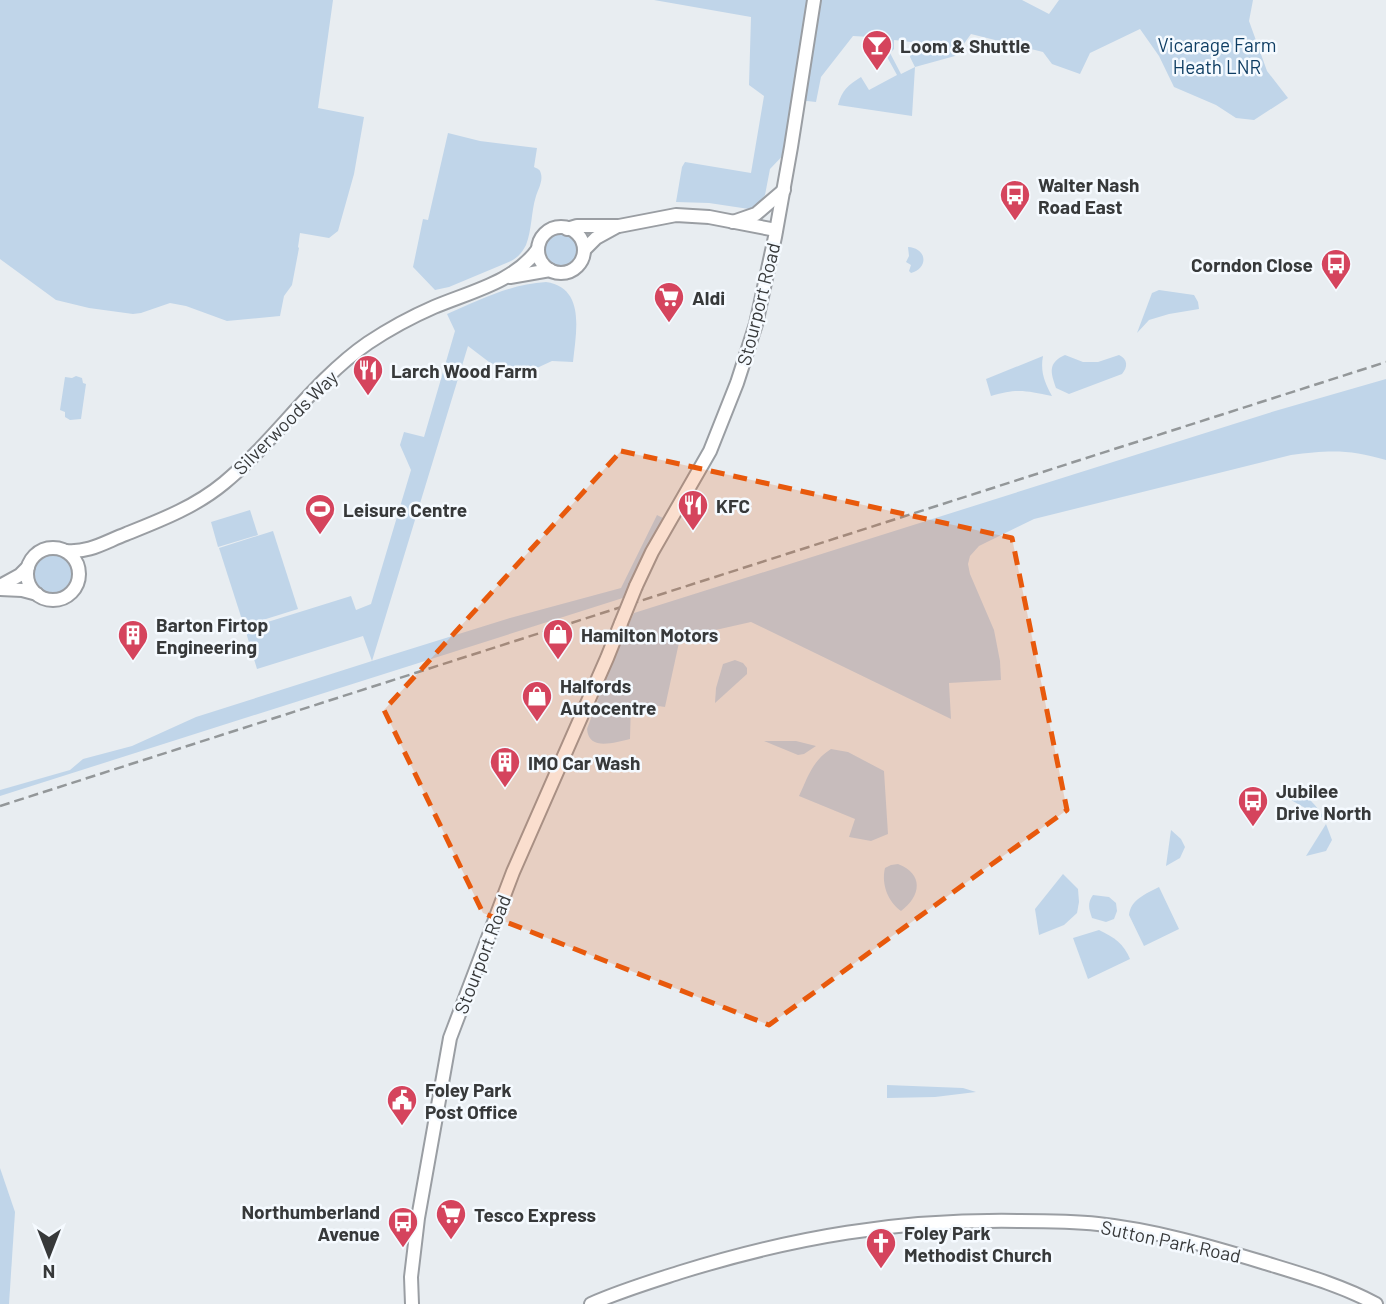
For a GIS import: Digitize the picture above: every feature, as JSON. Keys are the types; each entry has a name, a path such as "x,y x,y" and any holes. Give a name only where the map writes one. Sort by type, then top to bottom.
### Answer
{"main road":[{"name":"Stourport Road","path":"412,1304 411,1277 418,1218 450,1038 513,872 636,586 652,552 714,442 737,383 756,324 776,230 814,0"},
{"path":"733,222 757,214 783,190"},
{"path":"568,229 577,226 619,226 676,215 776,230"},
{"path":"584,250 578,235 568,229 559,228 549,231 541,239 538,249 541,261 550,270 560,273 571,271 580,263 584,250 596,238 619,226"},
{"name":"Silverwoods Way","path":"66,551 100,546 170,517 209,495 247,462 335,370 375,338 422,312 506,277 538,249"},
{"name":"Silverwoods Way","path":"506,277 550,270"},
{"path":"0,587 22,590 49,599 64,597 76,586 84,567 100,546"},
{"path":"0,587 20,575 32,558 41,551 53,548 71,555 78,566 78,579"},
{"path":"28,567 29,582 37,594"},
{"name":"Sutton Park Road","path":"591,1304 617,1292 706,1264 790,1242 884,1226 972,1220 1098,1224 1146,1231 1287,1269 1359,1294 1376,1304"}],"highlighted area":[{"path":"621,451 1012,538 1067,810 769,1025 483,913 384,710"}],"green space":[{"path":"0,0 333,0 318,108 364,117 354,174 338,231 329,238 300,233 292,285 284,296 280,316 227,321 170,303 133,314 89,308 56,300 0,259"},
{"name":"Vicarage Farm Heath LNR","path":"654,0 1022,0 1049,14 1059,0 1253,0 1249,21 1267,71 1288,98 1254,120 1236,118 1216,105 1174,87 1159,56 1140,29 1090,53 1080,74 1052,64 1043,52 971,34 955,56 915,67 912,116 838,105 846,88 861,77 869,90 897,75 886,55 877,59 871,48 870,37 853,36 821,77 816,102 798,100 791,147 770,169 765,195 756,207 749,209 709,203 676,202 685,162 751,173 764,96 749,85 751,17","holes":["894,40 911,42 910,57 915,67 901,74 890,53 894,49"]},
{"path":"448,133 480,141 537,148 534,167 539,169 541,180 534,202 528,239 520,255 449,287 435,290 413,267 423,219 428,220"},
{"path":"561,233 573,238 578,250 573,262 561,267 549,262 544,250 549,238"},
{"path":"908,247 919,251 923,258 921,267 911,273 911,265 906,262 909,256"},
{"path":"546,282 559,286 568,293 576,313 573,362 552,361 526,373 489,362 468,346 372,661 363,636 257,669 245,629 351,596 356,610 371,604 411,470 400,445 404,432 424,437 455,331 447,314 495,293 520,286"},
{"path":"1159,290 1194,295 1199,309 1149,320 1137,333 1152,293"},
{"path":"1065,355 1083,362 1098,362 1119,355 1126,366 1122,374 1069,394 1056,388 1052,373 1055,361"},
{"path":"1043,356 1044,377 1052,396 1022,391 991,396 986,379"},
{"path":"65,377 82,378 86,384 81,419 70,420 65,417 65,412 60,410"},
{"path":"1386,379 1386,460 1339,452 1291,455 1034,519 979,546 970,556 968,564 994,630 1001,680 949,683 951,719 751,622 680,638 665,707 631,702 630,739 604,744 592,741 589,736 587,729 614,656 634,613 1275,411"},
{"path":"250,510 258,535 218,547 211,522"},
{"path":"657,515 663,518 626,597 0,796 0,790 70,770 83,759 132,746 196,717 510,618 621,588"},
{"path":"273,531 298,609 244,626 219,548"},
{"path":"53,554 67,560 73,574 67,588 53,594 39,588 33,574 39,560"},
{"path":"735,660 743,663 747,674 715,703 723,664"},
{"path":"764,741 796,741 816,746 798,755"},
{"path":"831,749 848,752 884,771 888,834 871,841 849,837 855,819 799,796 815,764"},
{"path":"1290,789 1308,798 1323,818 1291,800 1282,799 1281,796"},
{"path":"1326,824 1332,840 1326,851 1306,856"},
{"path":"1171,830 1185,847 1180,858 1166,866"},
{"path":"898,864 912,873 917,886 913,899 901,911 889,898 884,880 885,868"},
{"path":"1063,874 1078,889 1077,913 1064,925 1039,935 1035,909"},
{"path":"1159,887 1179,929 1144,946 1129,915 1130,909 1140,898"},
{"path":"1093,895 1109,897 1116,903 1114,919 1106,922 1092,918 1089,906"},
{"path":"1099,930 1118,942 1130,959 1088,979 1073,938"},
{"path":"887,1085 963,1088 976,1092 935,1097 887,1098"},
{"path":"0,1168 15,1212 9,1304 0,1304"}],"railway":[{"path":"0,806 1386,362"}],"place":[{"name":"Loom & Shuttle","path":"877,72"},
{"name":"Walter Nash Road East","path":"1015,222"},
{"name":"Corndon Close","path":"1336,291"},
{"name":"Aldi","path":"669,324"},
{"name":"Larch Wood Farm","path":"368,397"},
{"name":"KFC","path":"693,532"},
{"name":"Leisure Centre","path":"320,536"},
{"name":"Hamilton Motors","path":"558,661"},
{"name":"Barton Firtop Engineering","path":"133,662"},
{"name":"Halfords Autocentre","path":"537,723"},
{"name":"IMO Car Wash","path":"505,789"},
{"name":"Jubilee Drive North","path":"1253,828"},
{"name":"Foley Park Post Office","path":"402,1127"},
{"name":"Tesco Express","path":"451,1241"},
{"name":"Northumberland Avenue","path":"403,1249"},
{"name":"Foley Park Methodist Church","path":"881,1270"}]}
